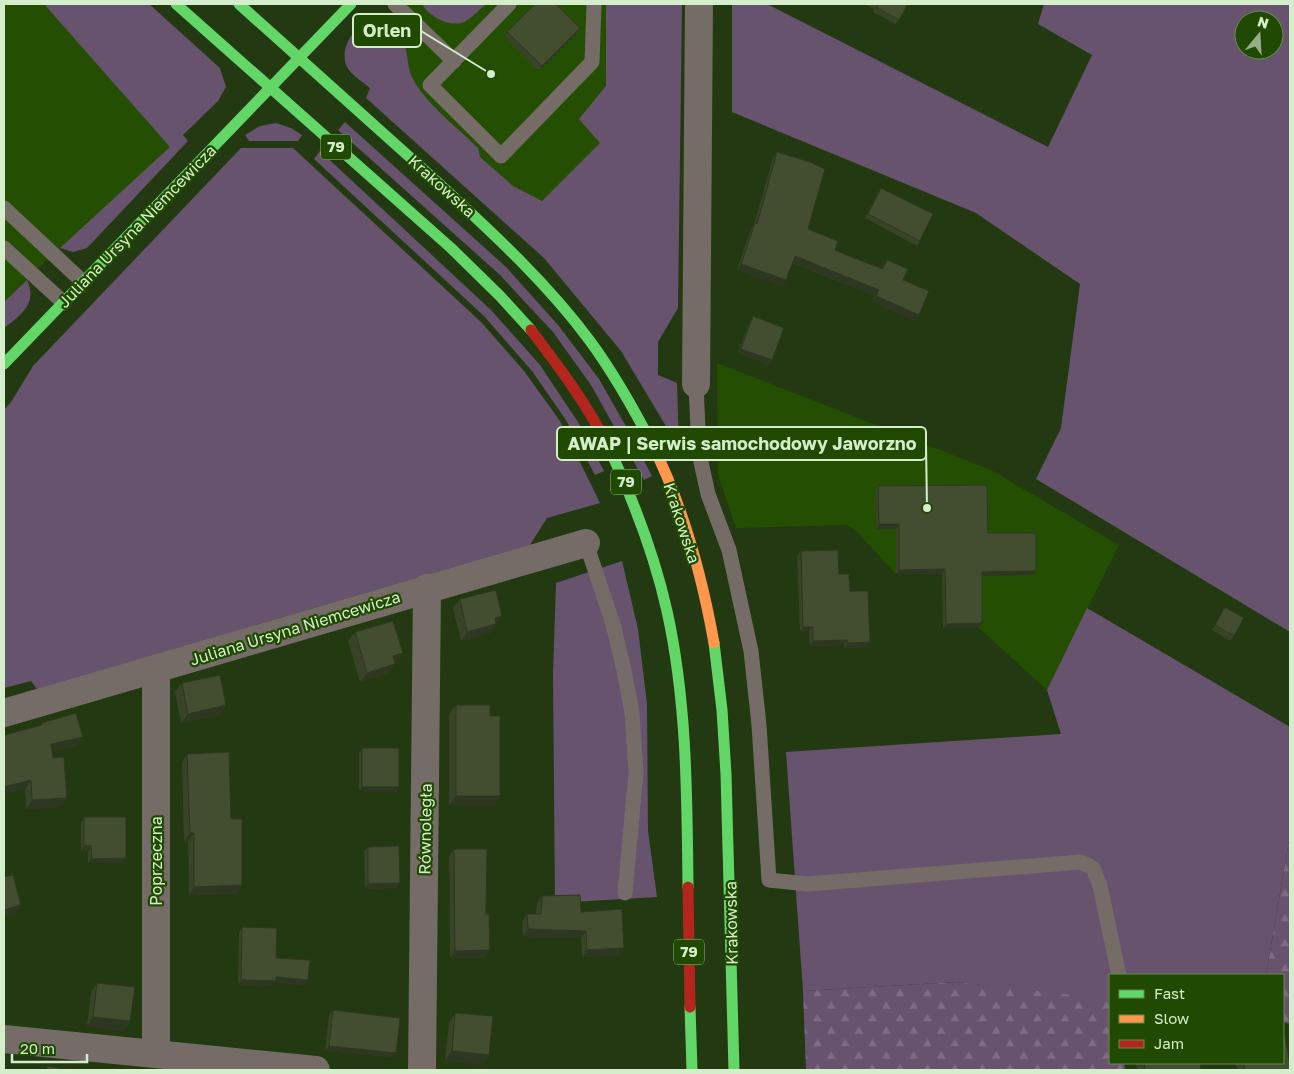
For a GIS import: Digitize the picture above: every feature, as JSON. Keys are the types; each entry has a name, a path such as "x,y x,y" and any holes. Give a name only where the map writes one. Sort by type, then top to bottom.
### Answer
{"main road":[{"name":"79","path":"176,4 448,247 499,295 566,375 598,426 619,467 642,521 668,612 679,685 685,752 692,1070"},
{"name":"79","path":"239,4 299,58"},
{"path":"299,58 351,4"},
{"name":"Juliana Ursyna Niemcewicza","path":"4,364 299,58"},
{"name":"Krakowska","path":"299,58 480,222 551,293 597,351 642,423 664,468 691,545 704,597 721,700 727,784 734,1070"}],"street":[{"path":"696,384 699,4"},
{"name":"Juliana Ursyna Niemcewicza","path":"4,713 586,543"},
{"name":"Równoległa","path":"422,1070 427,588"},
{"name":"Poprzeczna","path":"156,669 156,1053"},
{"path":"4,1039 316,1070"}],"lane":[{"path":"395,4 454,61"},
{"path":"508,4 430,85 501,156 592,62 594,4"},
{"path":"4,208 83,282"},
{"path":"4,248 64,303"},
{"path":"696,384 698,453 708,494 729,550 751,651 759,725 769,880 808,884 1081,862 1093,868 1100,886 1119,974"},
{"path":"586,543 613,624 632,713 636,772 625,893"}],"shaded area":[{"path":"4,4 44,4 171,147 4,302"},
{"path":"400,4 607,4 604,279 359,48"},
{"path":"717,363 991,470 1119,545 1047,690 979,628 943,628 942,574 896,574 857,532 847,525 736,528 718,475"}],"green space":[{"path":"44,4 149,4 220,68 226,87 218,101 183,135 188,141 87,248 73,252 60,248 170,147"},
{"path":"422,4 486,4 464,22 452,23 434,17"},
{"path":"606,4 682,4 678,308 658,342 658,375 677,383 679,448 621,351 544,258 366,98 370,88 351,73 345,60 347,44 351,36 362,25 377,21 394,30 403,40 413,79 426,98 478,148 480,157 513,186 542,201 600,143 579,119 606,86"},
{"path":"732,4 767,4 1048,147 1092,55 1038,24 1044,4 1290,4 1290,632 1036,479 1061,428 1080,284 976,213 732,112"},
{"path":"345,122 506,267 558,325 599,379 652,476 644,480 591,385 553,332 499,274 338,130"},
{"path":"276,123 291,128 302,135 298,141 249,141 245,135 260,126"},
{"path":"241,148 293,148 481,322 524,371 560,421 600,503 547,518 530,545 37,689 31,681 4,688 4,410 33,366"},
{"path":"320,151 491,310 540,365 578,422 604,471 595,475 566,420 532,371 484,316 314,159"},
{"path":"27,280 30,288 29,302 22,313 4,328 4,302"},
{"path":"622,561 638,629 647,704 648,831 657,897 555,903 553,674 556,583"},
{"path":"1087,608 1290,727 1290,835 1266,974 1109,974 1109,1000 957,982 803,991 786,752 1061,734 1047,690"},
{"path":"1290,835 1290,1024 1284,1022 1284,974 1266,974"},
{"path":"957,982 1109,999 1109,1064 1124,1064 1125,1070 806,1070 803,991"}],"building":[{"path":"535,4 556,4 580,28 542,66 507,32"},
{"path":"876,4 908,4 899,20 876,7"},
{"path":"777,152 810,162 825,169 808,229 838,241 835,250 854,258 883,269 887,260 908,269 903,280 929,291 919,315 876,296 879,290 795,256 786,280 741,264 755,223 757,224"},
{"path":"881,188 933,214 920,241 868,214"},
{"path":"753,316 784,328 772,360 741,349"},
{"path":"987,485 988,533 1036,533 1036,571 982,572 982,623 946,624 945,569 899,570 899,524 879,524 878,486"},
{"path":"838,550 839,574 849,574 850,591 868,591 870,642 848,643 847,640 813,641 813,627 803,627 801,551"},
{"path":"496,590 502,616 495,618 496,624 467,632 460,599"},
{"path":"1225,607 1244,618 1234,636 1215,625"},
{"path":"393,621 403,653 393,656 395,664 367,673 355,632"},
{"path":"220,675 226,705 188,714 182,683"},
{"path":"456,705 490,705 490,716 500,716 500,796 456,796"},
{"path":"76,713 83,737 51,744 53,758 64,757 67,798 32,800 31,780 4,787 4,735 42,725 42,723"},
{"path":"362,748 399,748 399,787 362,787"},
{"path":"229,752 231,819 242,819 242,885 194,887 194,833 190,833 187,754"},
{"path":"84,817 126,817 126,858 92,859 91,846 84,846"},
{"path":"399,846 400,883 368,884 368,847"},
{"path":"454,849 487,849 486,914 489,914 490,950 455,951"},
{"path":"13,875 21,905 4,910 4,877"},
{"path":"580,895 581,912 622,909 624,948 587,950 586,931 528,929 527,914 541,914 542,896"},
{"path":"242,927 277,928 276,958 310,960 308,980 276,977 276,981 241,980"},
{"path":"97,983 135,987 130,1021 93,1017"},
{"path":"333,1010 400,1018 396,1053 329,1046"},
{"path":"455,1013 493,1016 489,1055 452,1051"},
{"path":"1284,1036 1290,1070 1245,1070 1244,1064 1284,1064"},
{"path":"1144,1064 1200,1064 1201,1070 1145,1070"},
{"path":"47,1066 70,1070 47,1070"}],"traffic: fast":[{"path":"176,4 451,248 500,296 531,330"},
{"path":"239,4 433,178 535,276 573,319 608,367 640,420 654,448"},
{"path":"4,364 351,4"},
{"path":"608,446 626,486 649,547 662,589 674,645 685,748 688,887"},
{"path":"714,643 722,710 726,774 734,1070"},
{"path":"690,1007 692,1070"}],"traffic: slow":[{"path":"654,448 665,471 691,543 714,643"}],"traffic: jam":[{"path":"531,330 582,401 608,446"},
{"path":"688,887 690,1007"}],"place":[{"name":"Orlen","path":"491,74"},
{"name":"AWAP | Serwis samochodowy Jaworzno","path":"927,508"}]}
